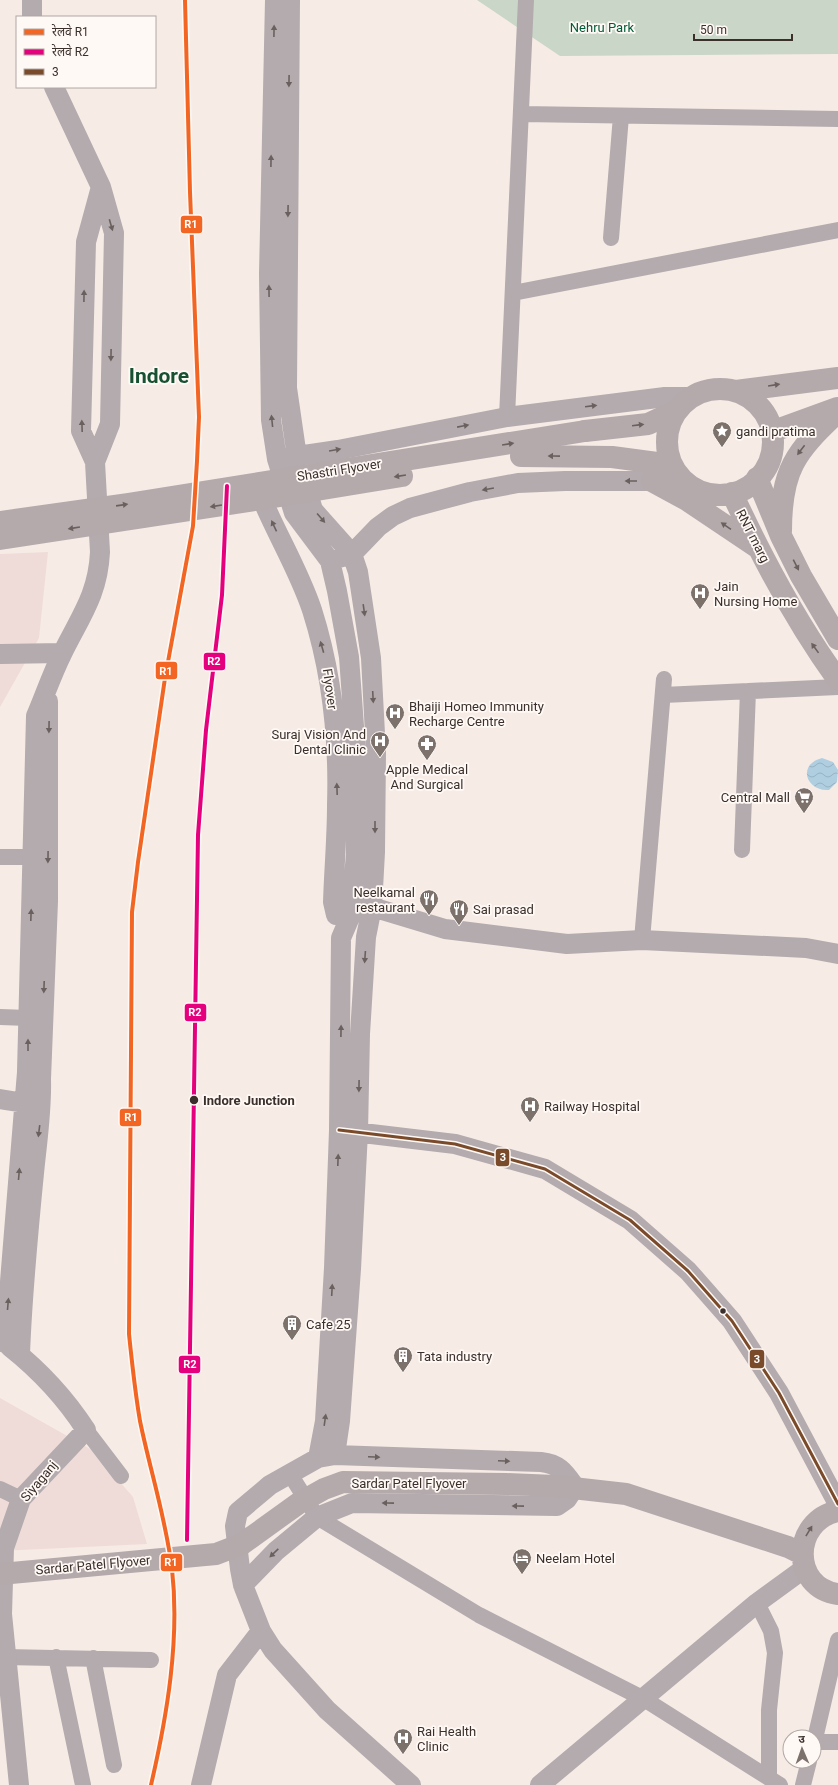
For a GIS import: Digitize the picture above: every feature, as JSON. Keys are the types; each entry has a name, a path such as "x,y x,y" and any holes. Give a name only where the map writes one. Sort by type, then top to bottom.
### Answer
{"main road":[{"path":"736,391 755,402 768,420 773,442 769,463 752,484 732,493 719,495 701,492 678,473 666,447 668,428 684,404 711,389 736,391 838,378"},
{"name":"Shastri Flyover","path":"0,522 128,504 585,431 648,424 684,404"},
{"path":"771,432 838,408"},
{"path":"781,536 783,495 792,465 799,452 814,434 838,412"},
{"name":"Shastri Flyover","path":"0,539 262,499 521,456 612,457 678,473"},
{"name":"RNT marg","path":"757,478 781,536 805,582 838,639"},
{"path":"652,481 687,500 758,548"},
{"name":"RNT marg","path":"732,493 758,548 811,642 838,680"},
{"name":"Sardar Patel Flyover","path":"0,1574 216,1554 242,1544 299,1503 324,1489 343,1482 506,1484 565,1487 626,1494 788,1547 803,1561"},
{"path":"838,1511 821,1517 813,1524 807,1533 803,1561 812,1580 823,1589 838,1594"}],"street":[{"path":"32,0 32,16"},
{"path":"275,0 269,274 278,360 287,388 287,458 294,513 330,561 337,590 349,657 356,754 356,855 340,899 445,928 567,944 642,940 806,948 838,954"},
{"path":"278,360 290,0"},
{"path":"508,417 526,0"},
{"path":"54,88 100,187 114,233 110,424 95,462"},
{"path":"522,114 838,119"},
{"path":"611,238 621,116"},
{"path":"20,1355 34,1181 33,1105 27,1072 36,716 59,659 92,595 98,578 100,552 95,462 82,431 82,423 86,242 100,187"},
{"path":"513,294 838,230"},
{"path":"287,458 508,417 665,397 684,404"},
{"path":"287,458 314,510 352,554 360,585 371,658 376,753 375,852 372,907 366,937 360,1034 348,1131 325,1421 326,1457"},
{"path":"330,561 352,554 378,527 393,516 410,508 470,492 518,483 652,481 678,473"},
{"name":"Flyover","path":"262,499 274,528 291,558 309,602 327,665 335,727 337,803 336,870 340,899 348,1131"},
{"path":"0,654 59,659"},
{"path":"0,666 59,659"},
{"path":"642,940 664,679"},
{"path":"662,695 838,687"},
{"path":"48,688 50,716 48,901 42,1071 33,1105 2,1342 20,1355 71,1408 121,1476"},
{"path":"742,850 748,690"},
{"path":"0,857 33,857"},
{"path":"0,1017 28,1018"},
{"path":"0,1099 33,1105"},
{"path":"348,1131 455,1144 545,1169 630,1220 688,1271 732,1321 779,1393 838,1504"},
{"name":"Siyaganj","path":"19,1785 4,1668 2,1614 4,1548 21,1499 86,1430"},
{"path":"243,1584 276,1551 317,1518 352,1503 557,1506 567,1499 565,1473 556,1464 549,1462 326,1457 270,1485 238,1512 235,1526 243,1584 261,1631 273,1650 327,1710 410,1785"},
{"path":"290,1474 317,1518 480,1615 644,1698 774,1781"},
{"path":"0,1489 21,1499"},
{"path":"540,1785 757,1604 803,1561"},
{"path":"757,1604 771,1631 776,1653 769,1710 774,1781"},
{"path":"201,1785 227,1675 261,1631"},
{"path":"817,1729 838,1640"},
{"path":"4,1668 56,1657 151,1660"},
{"path":"56,1657 83,1785"},
{"path":"93,1658 114,1765"},
{"path":"822,1742 838,1742"},
{"path":"803,1785 807,1769"}],"shaded area":[{"path":"48,552 39,638 0,707 0,554"},
{"path":"0,1398 92,1450 133,1497 147,1544 0,1551"}],"green space":[{"name":"Nehru Park","path":"477,0 838,0 838,54 560,56"}],"water":[{"path":"822,758 833,762 838,770 837,782 829,790 815,787 810,783 808,777 807,772 809,766 814,761"}],"rail line":[{"name":"R1","path":"151,1785 167,1705 173,1650 174,1596 172,1569 166,1532 140,1421 129,1334 132,912 165,678 193,526 197,461 199,417 190,192 185,0"},
{"name":"R2","path":"187,1540 198,835 206,730 222,595 227,486"}],"transit line":[{"name":"3","path":"339,1130 455,1144 545,1169 630,1220 688,1271 732,1321 779,1393 838,1504"}],"place":[{"name":"gandi pratima","path":"722,448"},
{"name":"Jain Nursing Home","path":"700,610"},
{"name":"Bhaiji Homeo Immunity Recharge Centre","path":"395,730"},
{"name":"Suraj Vision And Dental Clinic","path":"380,758"},
{"name":"Apple Medical And Surgical","path":"427,761"},
{"name":"Central Mall","path":"804,814"},
{"name":"Neelkamal restaurant","path":"429,916"},
{"name":"Sai prasad","path":"459,926"},
{"name":"Indore Junction","path":"194,1100"},
{"name":"Railway Hospital","path":"530,1123"},
{"name":"Cafe 25","path":"292,1341"},
{"name":"Tata industry","path":"403,1373"},
{"name":"Neelam Hotel","path":"522,1575"},
{"name":"Rai Health Clinic","path":"403,1755"}],"district":[{"name":"Indore","path":"159,376"}]}
